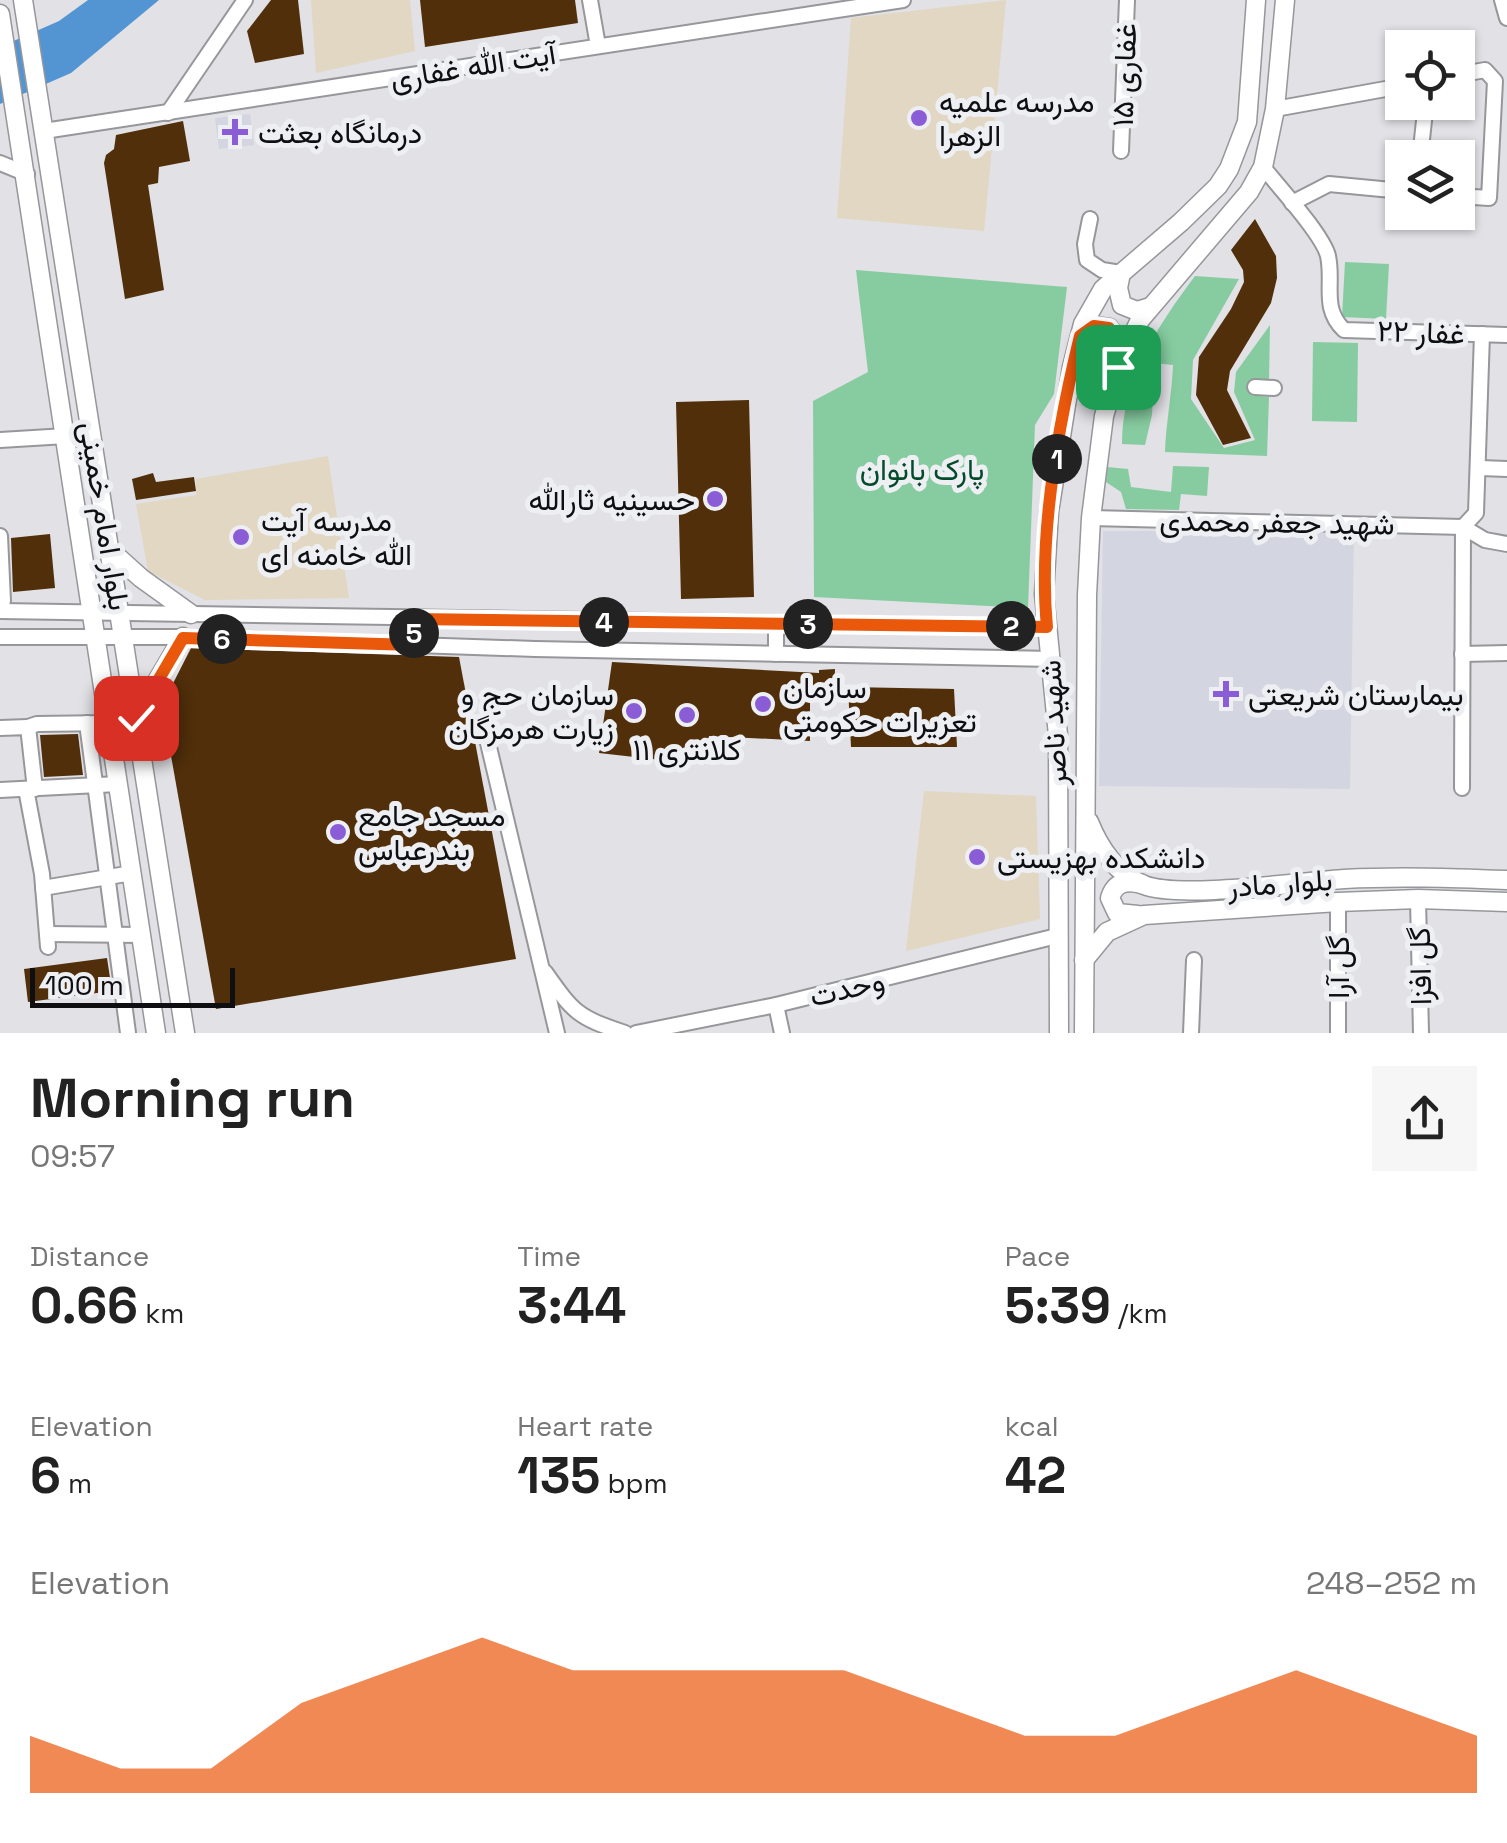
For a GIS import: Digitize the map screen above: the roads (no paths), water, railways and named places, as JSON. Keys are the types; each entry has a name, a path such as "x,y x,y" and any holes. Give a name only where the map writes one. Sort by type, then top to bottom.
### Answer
{"main road":[{"name":"شهید ناصر","path":"1059,1033 1058,735 1044,594 1049,512 1080,336 1093,304 1121,273 1218,186 1238,151 1247,122 1256,0"},
{"name":"شهید ناصر","path":"1084,1033 1087,595 1091,518 1104,416 1125,350 1150,307 1249,192 1263,167 1275,110 1285,0"},
{"name":"بلوار امام خمینی","path":"24,7 112,551 184,1033"},
{"name":"بلوار امام خمینی","path":"2,23 12,121 27,174 156,1033"},
{"path":"1121,273 1118,297 1122,305 1138,310 1150,307"},
{"path":"1080,336 1094,326 1109,328 1125,350"},
{"path":"112,551 141,578 192,614"},
{"path":"136,718 183,638"},
{"path":"1086,817 1108,857 1142,884"},
{"name":"بلوار مادر","path":"1142,884 1179,890 1350,879 1507,880"},
{"path":"1142,884 1124,882 1110,898 1117,913 1144,915"},
{"name":"بلوار مادر","path":"1083,960 1107,932 1144,915 1418,899 1507,902"}],"street":[{"path":"168,113 245,0"},
{"path":"590,0 598,46"},
{"name":"آیت الله غفاری","path":"44,131 902,0"},
{"name":"غفاری ۱۵","path":"1121,151 1127,0"},
{"path":"1502,0 1507,18"},
{"path":"1475,72 1486,70 1495,81 1489,198"},
{"path":"1275,110 1385,89"},
{"path":"0,163 27,174"},
{"name":"غفار ۲۲","path":"1263,167 1327,250 1328,297 1333,320 1344,330 1507,334"},
{"path":"1292,203 1329,184 1385,189"},
{"path":"1475,197 1507,200"},
{"path":"1090,219 1085,244 1087,260 1102,270 1121,273"},
{"path":"1462,788 1463,526 1476,513 1482,334"},
{"path":"1256,386 1274,388"},
{"path":"0,440 66,436"},
{"path":"1480,468 1507,469"},
{"name":"شهید جعفر محمدی","path":"1091,518 1463,526 1485,540 1507,544"},
{"path":"0,536 2,606 93,615 1047,627"},
{"path":"414,619 414,645"},
{"path":"776,624 776,654"},
{"path":"0,637 1050,658"},
{"path":"1462,654 1507,654"},
{"path":"483,722 558,1033"},
{"path":"86,723 128,1033"},
{"path":"0,728 109,723"},
{"path":"28,726 48,940 141,935"},
{"path":"0,790 118,784"},
{"path":"43,888 132,872"},
{"name":"گل افزا","path":"1418,899 1421,1033"},
{"name":"گل آرا","path":"1338,902 1338,1033"},
{"name":"وحدت","path":"636,1033 776,1004 1057,936"},
{"path":"1191,1033 1194,960"},
{"path":"539,963 571,1010 596,1024 625,1033"},
{"path":"776,1004 782,1033"}],"water":[{"path":"88,0 159,0 71,73 0,104 0,47 59,21"}],"place":[{"name":"مدرسه علمیه الزهرا","path":"919,118"},
{"name":"درمانگاه بعثت","path":"235,132"},
{"name":"حسینیه ثارالله","path":"715,499"},
{"name":"مدرسه آیت الله خامنه ای","path":"241,537"},
{"name":"بیمارستان شریعتی","path":"1226,694"},
{"name":"سازمان تعزیرات حکومتی","path":"763,704"},
{"name":"سازمان حج و زیارت هرمزگان","path":"634,711"},
{"name":"کلانتری ۱۱","path":"687,715"},
{"name":"مسجد جامع بندرعباس","path":"338,832"},
{"name":"دانشکده بهزیستی","path":"977,857"}],"park label":[{"name":"پارک بانوان","path":"922,469"}]}
